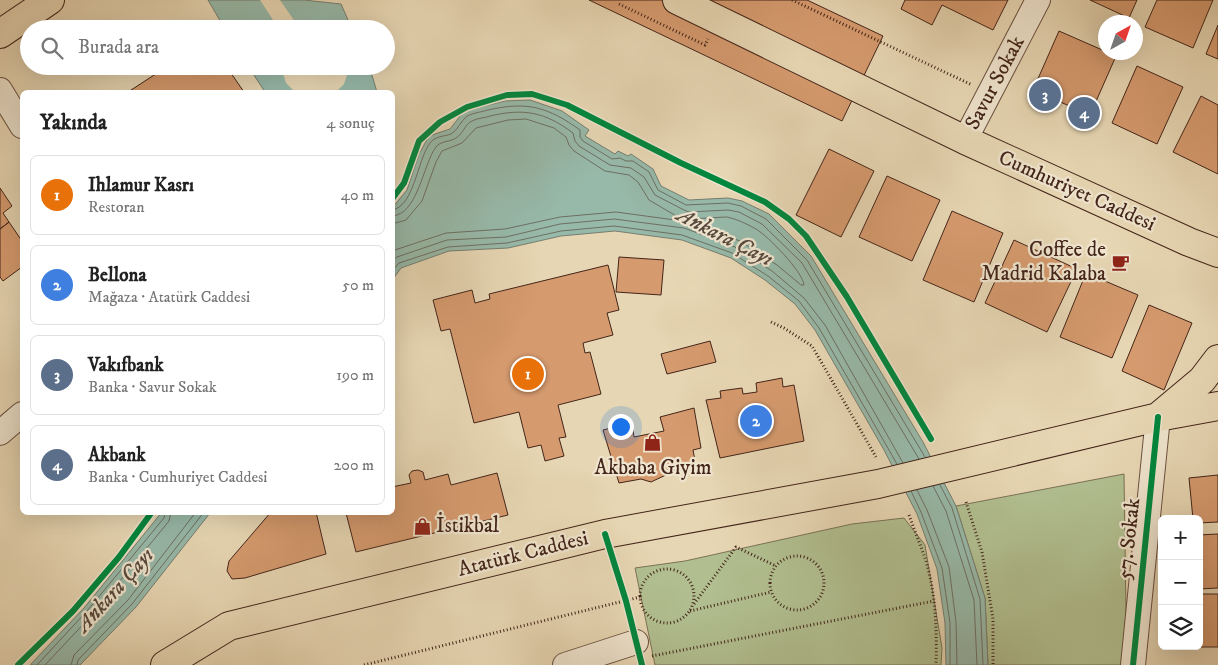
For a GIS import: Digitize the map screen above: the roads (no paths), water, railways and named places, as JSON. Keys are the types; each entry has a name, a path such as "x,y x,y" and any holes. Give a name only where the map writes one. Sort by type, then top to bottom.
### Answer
{"main road":[{"path":"21,20 50,0"},
{"name":"Cumhuriyet Caddesi","path":"676,0 965,140 1189,242"},
{"path":"0,34 20,20"},
{"path":"1189,242 1218,253"},
{"path":"1189,242 1218,269"},
{"path":"1158,417 1202,380 1218,359"},
{"name":"Atatürk Caddesi","path":"165,665 229,626 605,534 893,480 1158,417 1218,406"}],"street":[{"name":"Savur Sokak","path":"965,140 1038,0"},
{"path":"0,90 20,123"},
{"path":"0,433 20,416"},
{"name":"57. Sokak","path":"1133,665 1158,417"},
{"path":"565,665 638,650"}],"water":[{"path":"208,0 304,0 341,4 348,20 220,20"},
{"path":"254,75 372,75 376,90 264,90"},
{"name":"Ankara Çayı","path":"530,100 562,111 589,130 585,136 615,154 618,151 628,156 631,154 653,169 661,186 689,200 728,198 742,201 769,214 811,256 923,442 956,506 985,598 988,665 946,665 945,623 937,569 917,514 884,450 815,330 795,304 765,280 731,258 682,240 615,231 561,236 508,248 449,251 401,268 395,276 395,205 407,190 419,154 429,136 450,129 464,111 505,101"},
{"name":"Ankara Çayı","path":"160,515 208,515 136,607 80,665 30,665 84,608"}],"place":[{"name":"Vakıfbank","path":"1045,95"},
{"name":"Akbank","path":"1084,113"},
{"name":"Coffee de Madrid Kalaba","path":"1120,262"},
{"name":"Ihlamur Kasrı","path":"528,374"},
{"name":"Bellona","path":"756,421"},
{"name":"Akbaba Giyim","path":"653,443"},
{"name":"İstikbal","path":"422,526"}]}
